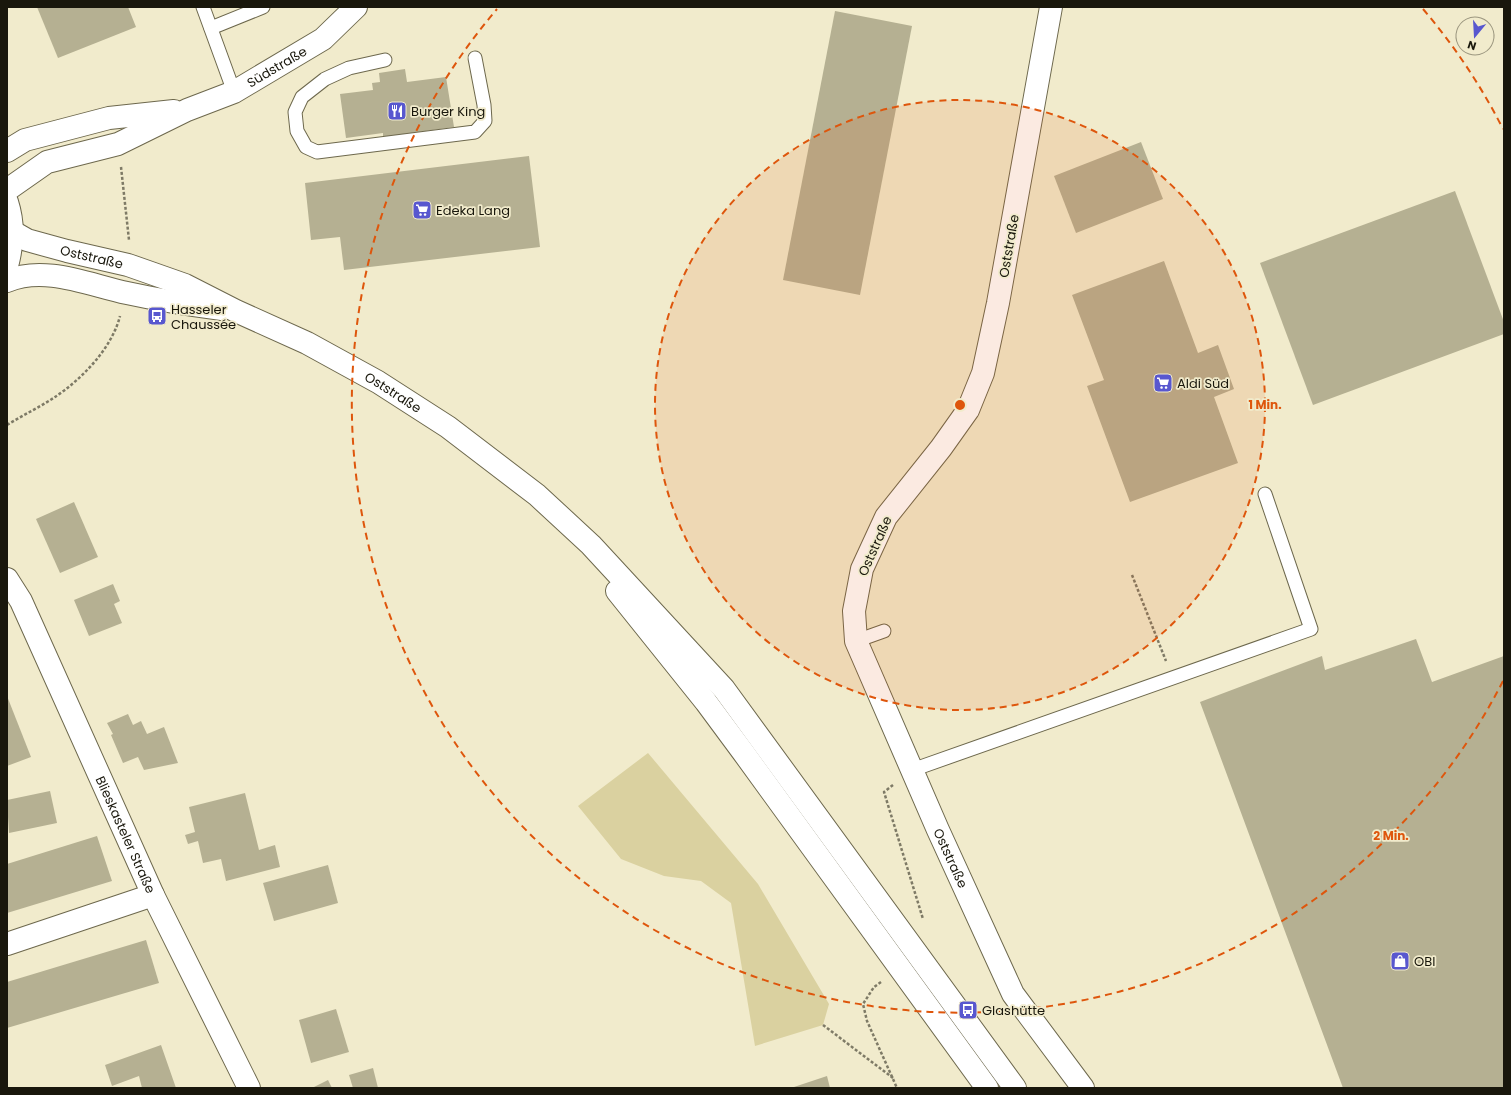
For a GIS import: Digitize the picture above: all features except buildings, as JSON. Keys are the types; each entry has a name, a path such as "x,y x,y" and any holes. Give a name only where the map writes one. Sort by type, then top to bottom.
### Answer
{"street":[{"name":"Südstraße","path":"7,190 47,162 118,144 187,110 234,92 323,39 356,7"},
{"name":"Oststraße","path":"1051,7 998,303 983,373 968,410 941,448 886,517 862,569 854,611 856,640 912,770 1013,994 1082,1088"},
{"name":"Südstraße","path":"7,151 25,140 109,118 187,110"},
{"path":"7,202 13,232 7,266"},
{"name":"Oststraße","path":"13,232 27,240 128,265 185,285 307,343 378,382 448,427 537,495 591,545 724,689 1015,1088"},
{"name":"Oststraße","path":"7,281 16,277 33,275 65,278 126,293 183,304 236,310"},
{"name":"Oststraße","path":"537,495 588,555 706,702 987,1088"},
{"name":"Blieskasteler Straße","path":"7,579 21,601 153,895 249,1088"},
{"path":"7,944 153,895"}],"lane":[{"path":"203,7 234,92"},
{"path":"211,28 263,7"},
{"path":"386,60 349,68 325,79 302,97 295,112 297,131 306,147 318,152 474,132 485,121 484,105 475,58"},
{"path":"912,770 1311,629 1266,494"},
{"path":"856,640 884,631"}],"path":[{"path":"1132,576 1172,678"},
{"path":"823,1025 893,1078"}],"shaded area":[{"path":"648,753 758,884 829,1004 823,1025 755,1046 731,903 701,881 664,876 621,859 578,806"}],"place":[{"name":"Burger King","path":"397,111"},
{"name":"Edeka Lang","path":"422,210"},
{"name":"Hasseler Chaussée","path":"157,316"},
{"name":"Aldi Süd","path":"1163,383"},
{"name":"OBI","path":"1400,961"},
{"name":"Glashütte","path":"968,1010"}]}
